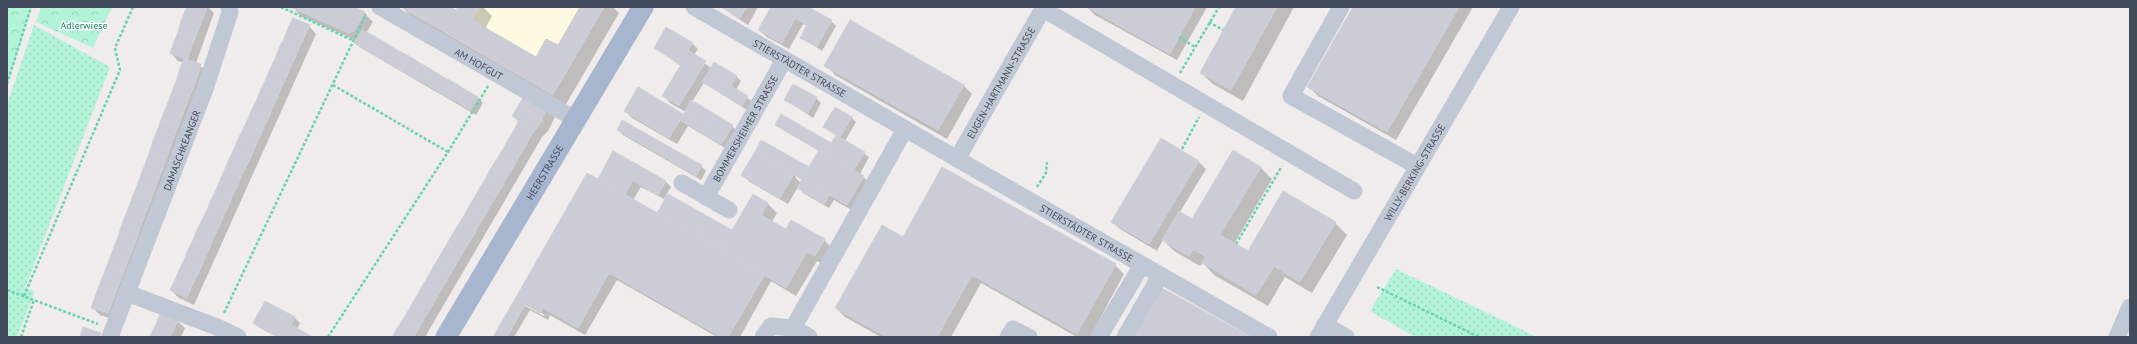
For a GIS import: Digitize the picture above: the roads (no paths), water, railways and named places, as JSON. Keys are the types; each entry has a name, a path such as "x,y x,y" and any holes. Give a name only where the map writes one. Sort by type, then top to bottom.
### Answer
{"main road":[{"name":"HEERSTRASSE","path":"446,337 577,120 643,7"}],"street":[{"name":"DAMASCHKEANGER","path":"110,337 205,89 230,12 229,7"},
{"name":"AM HOFGUT","path":"380,7 577,120"},
{"name":"STIERSTÄDTER STRASSE","path":"694,7 1029,201 1269,337"},
{"path":"1341,7 1291,96 1417,166"},
{"name":"WILLY-BERKING-STRASSE","path":"1322,331 1510,7"},
{"path":"1044,8 1354,192"},
{"name":"EUGEN-HARTMANN-STRASSE","path":"957,159 1044,8"},
{"name":"BOMMERSHEIMER STRASSE","path":"706,197 784,60"},
{"path":"793,328 905,129"},
{"path":"682,184 729,210"},
{"path":"1099,337 1142,265"},
{"path":"1125,337 1160,276"},
{"path":"127,293 217,327 238,337"},
{"path":"2117,337 2130,307"},
{"path":"763,337 771,326 793,328 809,337"},
{"path":"1008,337 1013,328 1029,337"},
{"path":"1322,331 1346,337"}],"park label":[{"name":"Adlerwiese","path":"84,25"}]}
